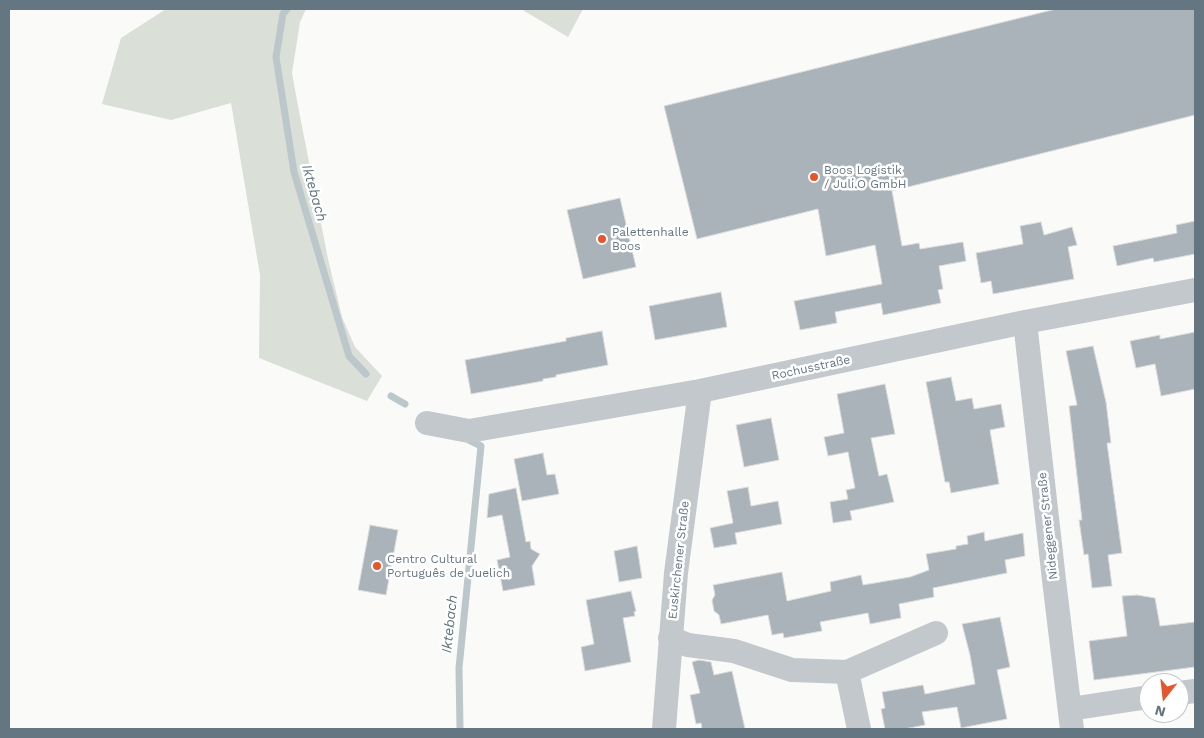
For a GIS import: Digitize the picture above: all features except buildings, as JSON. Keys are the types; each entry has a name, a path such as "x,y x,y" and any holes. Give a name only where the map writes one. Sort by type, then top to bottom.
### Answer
{"street":[{"name":"Rochusstraße","path":"427,423 469,431 700,391 1025,322 1195,290"},
{"name":"Nideggener Straße","path":"1025,322 1071,719"},
{"name":"Euskirchener Straße","path":"664,729 676,573 700,391"},
{"path":"670,638 688,645 734,651 792,670 847,672 936,633"},
{"path":"847,672 859,729"},
{"path":"1071,719 1139,700"}],"shaded area":[{"path":"166,9 306,9 300,22 292,73 328,259 342,317 355,347 382,376 367,401 259,358 260,275 231,103 171,120 102,104 121,38"},
{"path":"521,9 583,9 568,37"}],"waterway":[{"name":"Iktebach","path":"287,9 283,14 276,57 294,172 349,356 366,374"},
{"name":"Iktebach","path":"391,396 405,404"},
{"name":"Iktebach","path":"460,729 459,668 481,446 469,440"}],"place":[{"name":"Boos Logistik / Juli.O GmbH","path":"814,177"},
{"name":"Palettenhalle Boos","path":"602,239"},
{"name":"Centro Cultural Português de Juelich","path":"377,566"}]}
